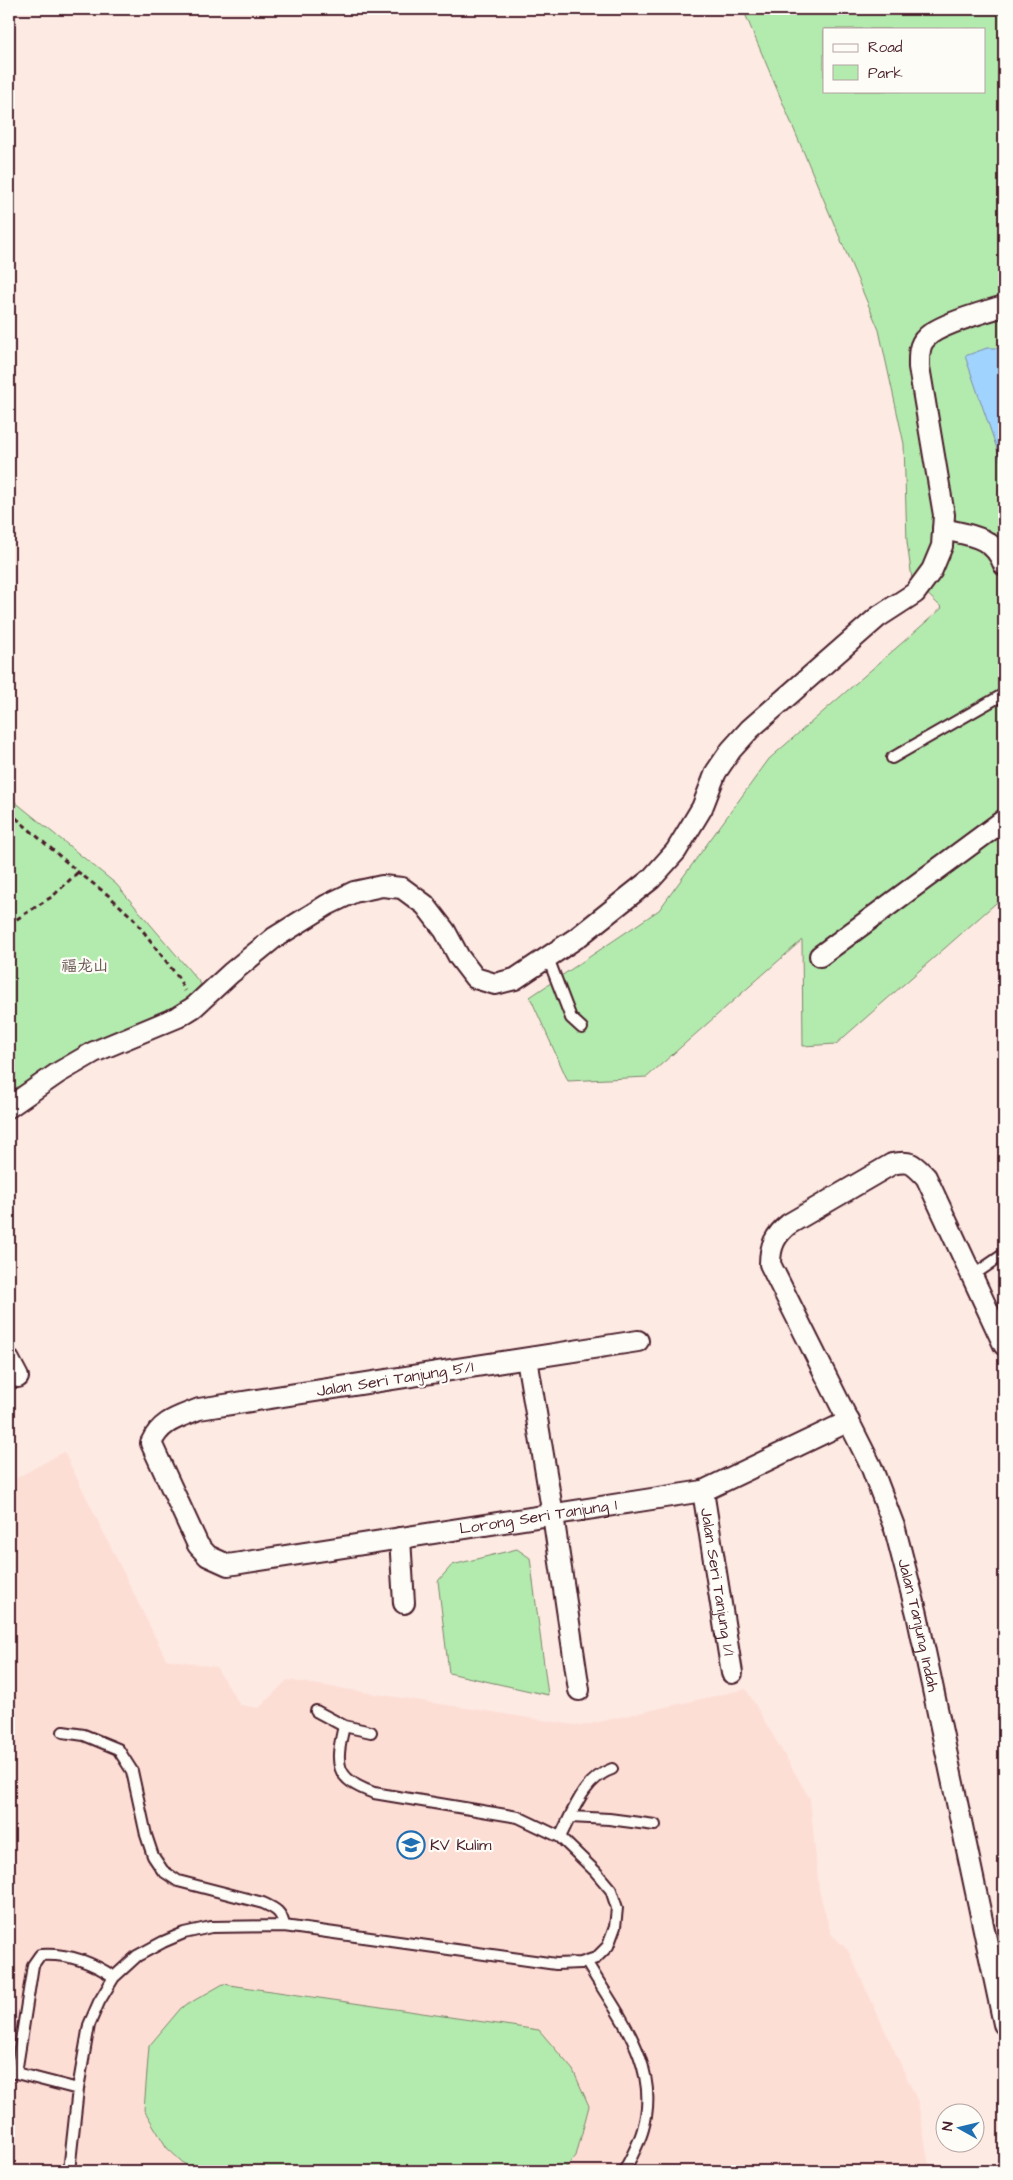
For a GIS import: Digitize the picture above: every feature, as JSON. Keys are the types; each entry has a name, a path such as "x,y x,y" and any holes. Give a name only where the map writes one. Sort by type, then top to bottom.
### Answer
{"street":[{"path":"9,1107 58,1072 94,1052 178,1018 274,938 327,905 354,892 382,886 402,888 425,905 445,931 459,957 475,978 495,984 516,979 548,958 651,879 676,850 702,808 716,772 731,750 750,729 878,617 915,593 932,570 942,546 944,515 918,367 919,351 926,338 941,328 1004,306"},
{"path":"943,529 981,537 1000,554 1004,565"},
{"path":"820,956 1004,820"},
{"name":"Jalan Tanjung Indah","path":"972,1276 926,1177 915,1165 905,1161 892,1164 789,1224 778,1233 770,1250 770,1264 871,1466 898,1539 917,1614 1004,2024"},
{"path":"972,1276 1004,1345"},
{"name":"Jalan Seri Tanjung 5/1","path":"212,1559 198,1545 151,1443 156,1430 169,1421 199,1409 638,1341"},
{"path":"527,1359 579,1690"},
{"name":"Lorong Seri Tanjung 1","path":"212,1559 228,1565 703,1491 848,1421"},
{"name":"Jalan Seri Tanjung 1/1","path":"703,1491 732,1673"},
{"path":"400,1538 404,1603"}],"lane":[{"path":"892,758 1004,694"},
{"path":"548,958 571,1018 582,1028"},
{"path":"972,1276 1004,1254"},
{"path":"316,1711 344,1726 371,1732"},
{"path":"69,2171 78,2089 89,2026 99,2002 114,1977 137,1956 184,1933 211,1928 284,1926 556,1964 586,1962 596,1958 608,1946 615,1927 617,1908 611,1890 595,1871 560,1837 518,1817 374,1793 355,1786 343,1774 339,1759 344,1726"},
{"path":"63,1732 84,1735 118,1749 132,1771 146,1835 153,1856 163,1870 178,1881 263,1903 276,1909 282,1915 284,1926"},
{"path":"560,1837 592,1780 602,1772 612,1768"},
{"path":"570,1817 609,1819 655,1825"},
{"path":"78,2089 12,2073 33,1965 40,1955 80,1960 96,1965 114,1977"},
{"path":"586,1962 621,2017 639,2051 646,2077 647,2107 643,2129 624,2171"}],"path":[{"path":"9,812 134,919 178,977 194,1006"},
{"path":"9,924 54,896 78,872"}],"shaded area":[{"name":"KV Kulim","path":"64,1452 166,1659 216,1667 240,1705 259,1708 287,1680 581,1726 746,1689 810,1799 819,1890 831,1934 848,1950 918,2102 930,2171 9,2171 9,1482"}],"green space":[{"path":"743,9 1004,9 1004,896 836,1044 803,1046 802,940 647,1077 568,1081 530,997 659,910 769,759 942,608 912,579 907,542 904,444 879,330"},
{"name":"福龙山","path":"9,797 116,884 201,984 179,1008 67,1057 9,1095"},
{"path":"517,1549 530,1558 548,1695 449,1673 438,1581 452,1565"},
{"path":"223,1984 539,2030 573,2070 589,2106 576,2156 563,2171 192,2171 167,2148 144,2110 149,2046 181,2008"}],"water":[{"path":"987,348 1004,348 1004,469 965,356"}],"place":[{"name":"KV Kulim","path":"411,1845"}]}
